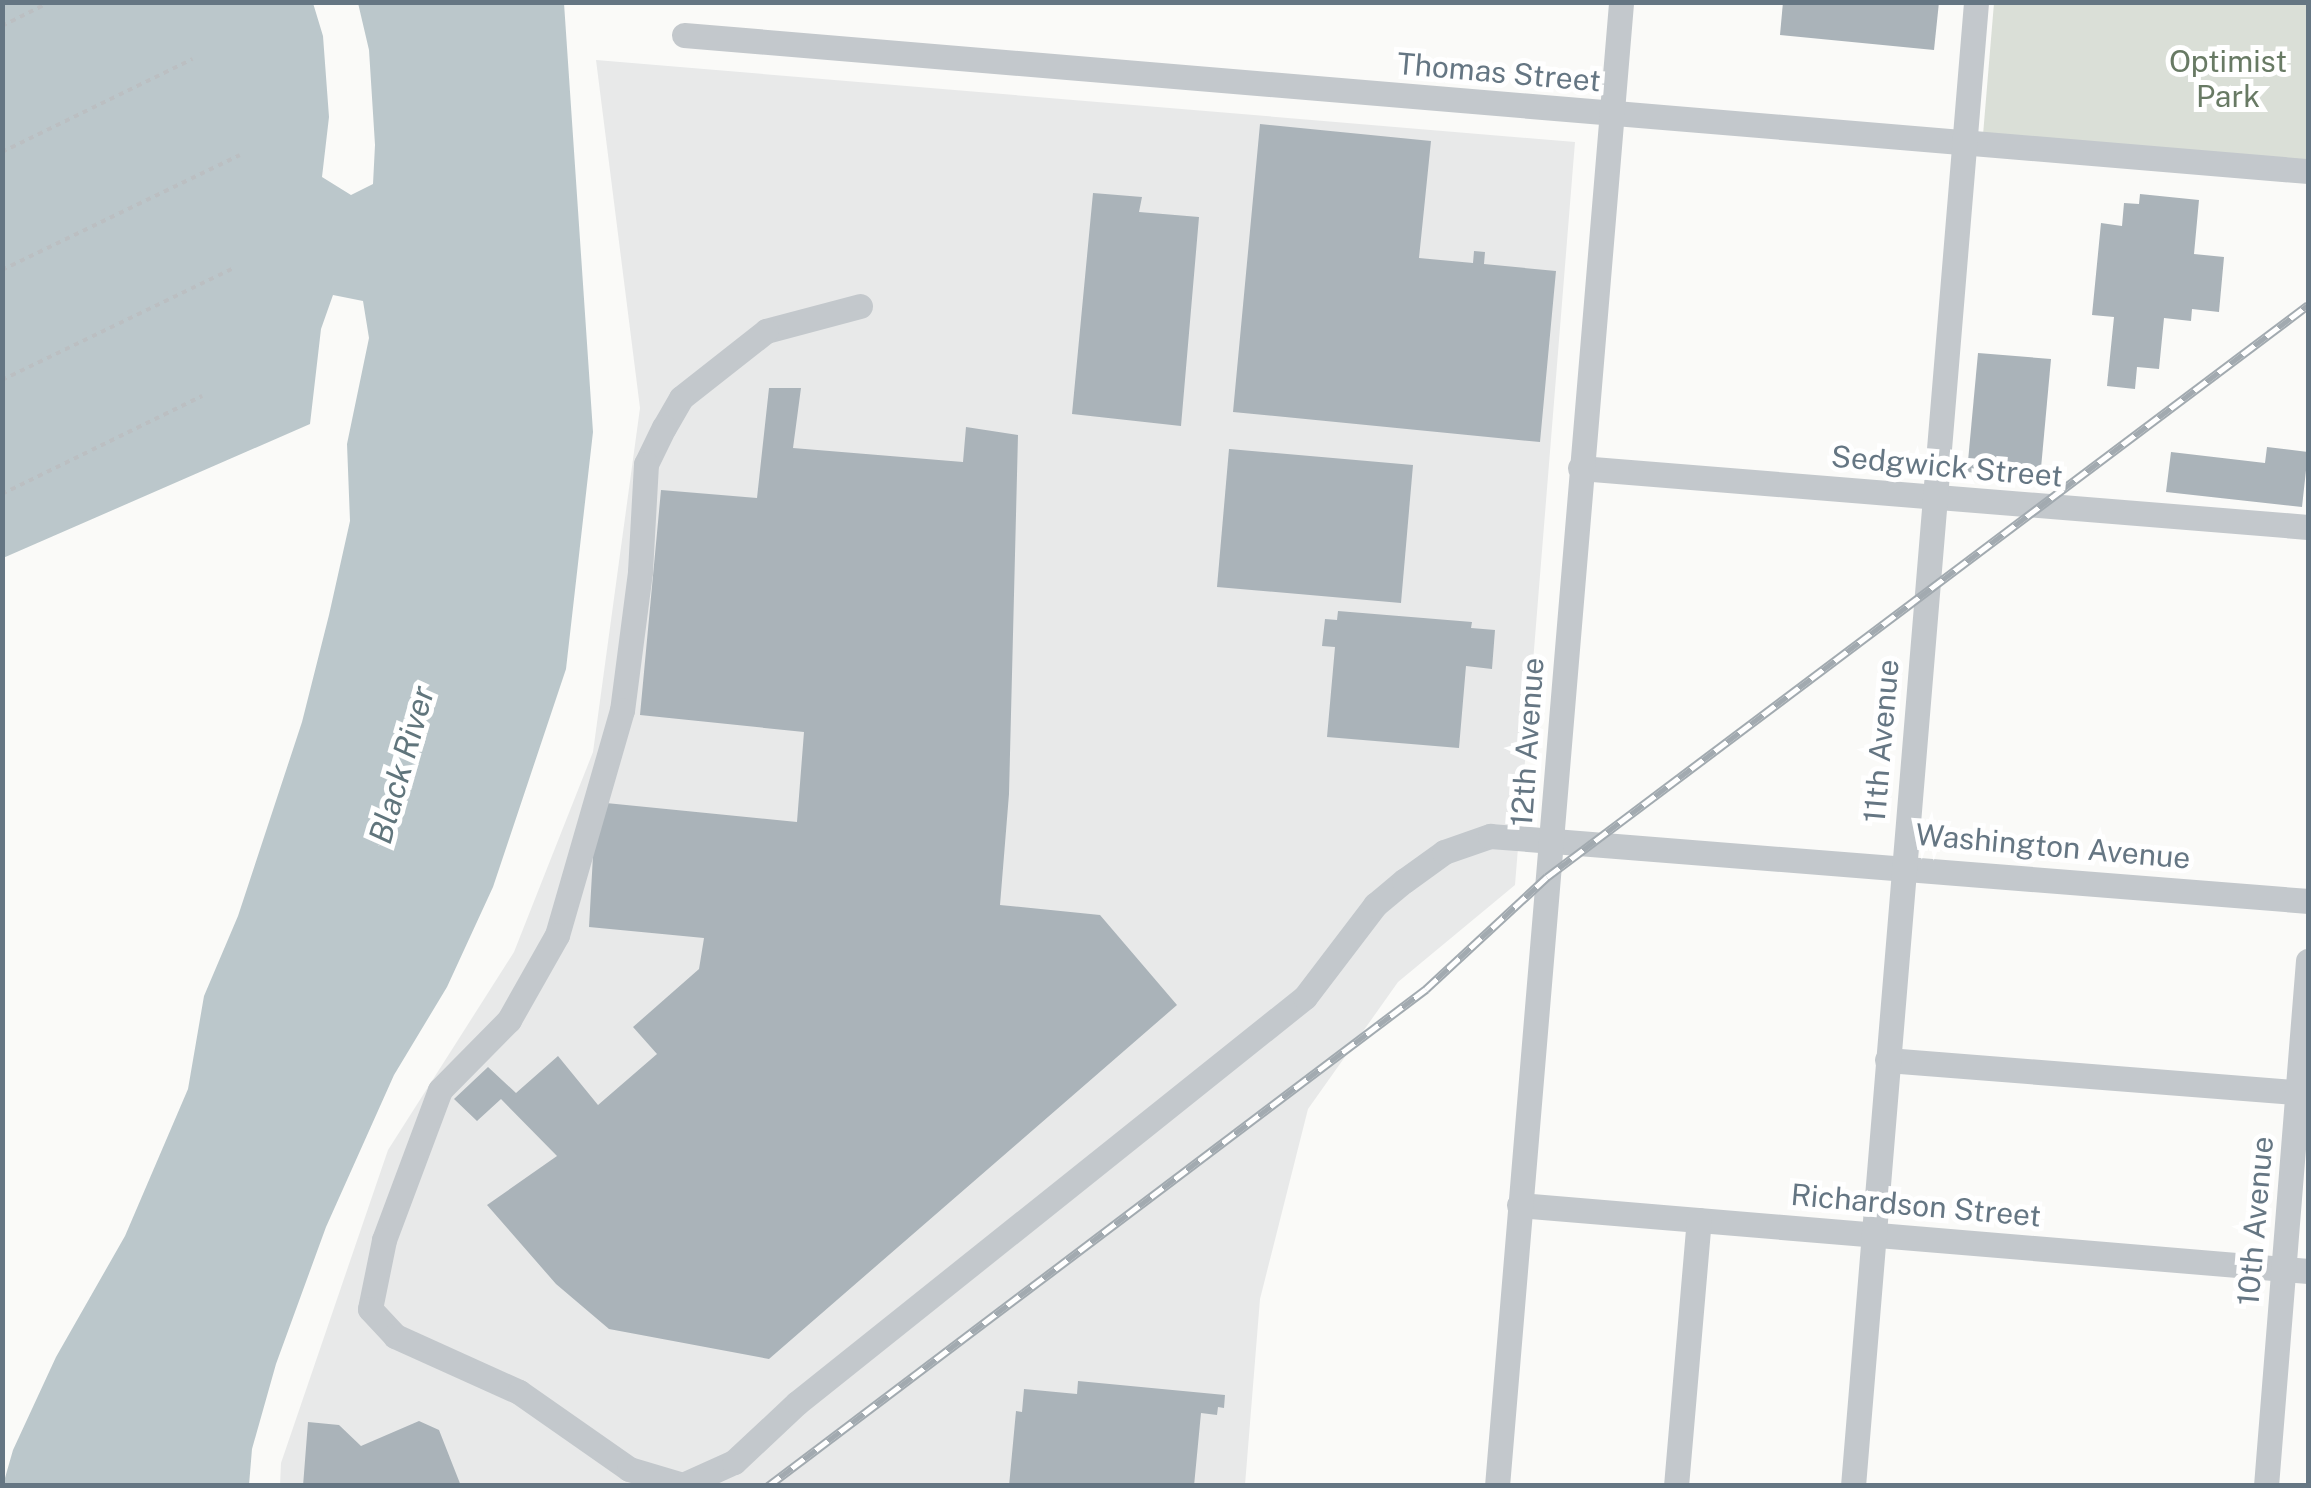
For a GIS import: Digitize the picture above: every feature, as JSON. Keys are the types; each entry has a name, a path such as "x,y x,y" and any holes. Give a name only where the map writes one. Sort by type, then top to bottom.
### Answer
{"street":[{"name":"12th Avenue","path":"1497,1486 1620,2"},
{"name":"11th Avenue","path":"1853,1486 1976,2"},
{"name":"Thomas Street","path":"684,34 2308,171"},
{"name":"Washington Avenue","path":"860,306 766,331 681,398 646,464 640,572 622,710 557,935 509,1020 440,1090 384,1240 370,1309 395,1336 518,1392 629,1469 684,1485 734,1462 797,1403 1305,997 1375,905 1430,861 1490,836 2308,901"},
{"name":"Sedgwick Street","path":"1580,468 2308,528"},
{"name":"10th Avenue","path":"2266,1486 2296,1270 2298,1092 2308,961"},
{"path":"1887,1060 2298,1092"},
{"name":"Richardson Street","path":"1519,1205 2296,1270"},
{"path":"1676,1486 1698,1220"}],"path":[{"path":"2,26 50,2"},
{"path":"2,152 193,59"},
{"path":"2,270 240,155"},
{"path":"2,380 234,268"},
{"path":"2,494 202,396"}],"shaded area":[{"path":"596,60 1575,142 1515,885 1398,982 1308,1109 1260,1299 1245,1485 280,1486 281,1463 388,1150 514,952 593,752 640,408"}],"green space":[{"name":"Optimist Park","path":"1994,3 2308,3 2308,162 1983,135"}],"water":[{"name":"Black River","path":"3,2 313,3 323,36 329,117 322,177 351,195 373,184 375,145 369,50 358,3 564,3 593,432 566,669 493,887 447,987 394,1075 326,1227 276,1364 252,1449 249,1485 3,1485 13,1450 56,1357 125,1236 188,1089 204,996 238,916 302,722 350,521 347,444 369,338 363,301 333,295 321,329 310,424 3,558"}],"building":[{"path":"1783,2 1939,2 1934,50 1780,35"},
{"path":"1260,124 1431,141 1419,258 1473,263 1474,251 1485,252 1484,264 1556,271 1540,442 1233,412"},
{"path":"1093,193 1142,197 1139,212 1199,217 1181,426 1072,414"},
{"path":"2140,194 2199,200 2194,254 2224,257 2219,312 2192,309 2191,321 2164,318 2159,369 2137,367 2135,389 2107,386 2114,317 2092,315 2101,223 2122,226 2124,203 2139,204"},
{"path":"1978,353 2051,359 2040,479 1967,472"},
{"path":"769,388 801,388 793,448 963,462 966,427 1018,435 1009,794 1000,905 1100,915 1177,1005 769,1359 609,1329 556,1284 487,1205 557,1156 501,1099 477,1121 454,1099 488,1067 516,1093 558,1056 598,1105 657,1054 633,1027 699,969 704,938 589,927 596,802 797,822 804,732 640,715 661,490 757,498"},
{"path":"2267,447 2308,452 2302,507 2166,492 2171,452 2265,463"},
{"path":"1229,449 1413,465 1401,603 1217,587"},
{"path":"1338,611 1472,622 1471,628 1495,630 1492,669 1466,666 1459,748 1327,737 1335,647 1322,646 1325,619 1337,620"},
{"path":"1078,1381 1225,1395 1224,1408 1218,1407 1217,1415 1201,1413 1194,1486 1009,1486 1016,1411 1022,1412 1024,1389 1077,1394"},
{"path":"419,1421 439,1430 461,1486 303,1486 308,1422 339,1425 361,1446"}],"railway":[{"path":"768,1486 1426,989 1547,877 2308,305"}]}
